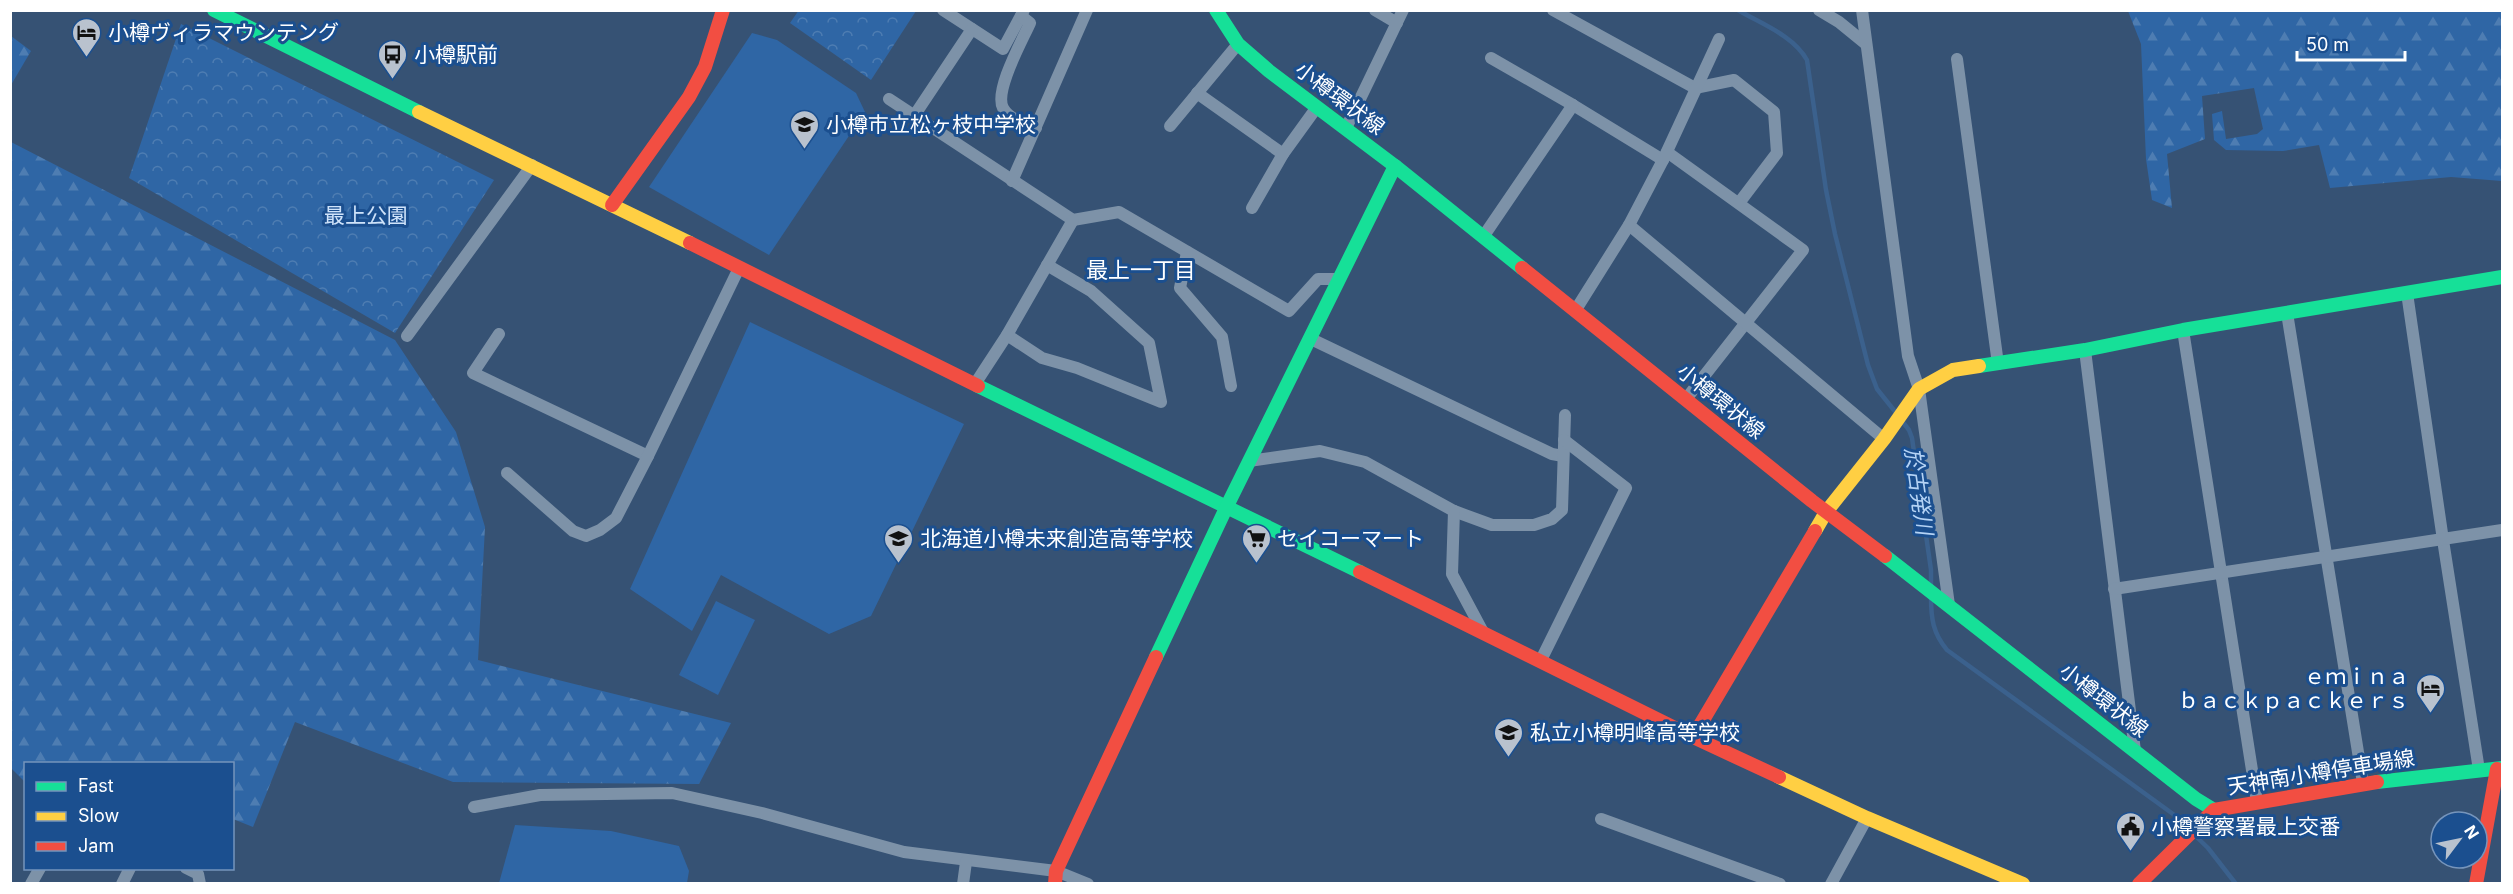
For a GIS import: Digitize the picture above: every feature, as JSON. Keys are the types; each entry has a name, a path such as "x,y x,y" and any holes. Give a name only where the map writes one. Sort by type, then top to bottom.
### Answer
{"street":[{"path":"214,10 373,90 532,165 1541,660 1693,737 1867,818 2024,884"},
{"path":"612,205 689,97 705,67 723,10"},
{"path":"943,10 1003,49 1022,13 1030,22 1001,91 1003,108 1015,120 1035,128"},
{"path":"1012,181 1087,10"},
{"name":"小樽環状線","path":"1216,10 1238,44 1269,71 1395,166 1826,512 1921,583 2196,799 2214,810"},
{"path":"1375,10 1397,23"},
{"path":"1346,128 1403,10"},
{"path":"1553,10 1695,88 1734,80 1774,112 1777,153 1739,203"},
{"path":"1819,10 1839,22 1866,44"},
{"path":"1862,10 1908,356 1919,389 1944,602"},
{"path":"914,116 972,29"},
{"path":"1575,311 1629,225 1665,156 1719,39"},
{"path":"1170,126 1238,44"},
{"path":"1491,58 1665,156 1739,203 1803,250 1686,399"},
{"path":"1957,59 1998,364"},
{"path":"1197,93 1283,154"},
{"path":"889,99 1072,220 1119,212 1289,311 1318,279 1339,279"},
{"path":"1484,237 1573,105"},
{"path":"1252,208 1283,154 1317,107"},
{"path":"407,336 532,165"},
{"path":"1056,878 1227,506 1395,166"},
{"path":"975,384 1007,335 1072,220"},
{"path":"1629,225 1884,439"},
{"path":"1187,252 1180,288 1222,337 1231,386"},
{"path":"1007,335 1042,358 1077,368 1161,402 1149,343 1091,291 1047,265"},
{"path":"507,473 573,531 586,536 600,530 616,518 739,268"},
{"path":"1693,737 1826,512 1884,439 1919,389 1953,370 2085,350 2183,330 2502,277"},
{"path":"2407,293 2479,770"},
{"path":"2287,313 2363,783"},
{"path":"2183,330 2257,802"},
{"path":"499,334 473,373 648,456"},
{"path":"1311,339 1552,454 1563,456"},
{"path":"2085,350 2135,751"},
{"path":"1249,461 1320,452 1365,462 1454,511 1492,525 1534,525 1552,519 1562,510 1565,415"},
{"path":"1541,660 1626,488 1564,440"},
{"path":"1454,511 1452,574 1483,632"},
{"path":"2114,589 2502,530"},
{"path":"2476,884 2500,768"},
{"name":"天神南小樽停車場線","path":"2139,884 2214,810 2363,783 2500,768"},
{"path":"474,807 540,795 672,793 762,813 904,852 1088,884"},
{"path":"1831,884 1867,818"},
{"path":"1602,819 1780,884"},
{"path":"963,884 966,862"},
{"path":"31,884 39,870"},
{"path":"122,884 129,870"},
{"path":"190,870 198,874 200,884"}],"green space":[{"path":"799,10 916,11 871,80 790,23"},
{"path":"2128,11 2502,11 2502,181 2451,177 2330,188 2319,145 2283,151 2226,150 2214,140 2212,114 2222,111 2226,139 2257,134 2263,129 2254,88 2202,96 2205,139 2167,154 2172,208 2152,200 2146,159 2141,44"},
{"name":"最上公園","path":"181,24 494,180 395,333 129,178"},
{"path":"752,33 777,40 856,93 865,112 769,255 649,187"},
{"path":"11,36 31,51 11,85"},
{"path":"11,142 395,340 456,432 485,527 478,660 731,723 699,784 453,782 295,722 253,827 234,819 234,762 24,762 24,781 11,768"},
{"path":"750,322 964,424 871,616 829,634 721,575 692,631 630,589"},
{"path":"716,601 755,620 718,695 679,675"},
{"path":"515,825 611,831 679,846 689,871 687,883 499,883"}],"waterway":[{"name":"於古発川","path":"1738,10 1785,37 1801,51 1807,60 1826,190 1868,365 1877,389 1897,414"},
{"name":"於古発川","path":"1902,421 1912,438 1931,570 1931,585"},
{"name":"於古発川","path":"1931,597 1934,625 1947,650 2173,814 2208,848 2236,884"}],"traffic: fast":[{"path":"214,10 419,112"},
{"path":"1216,10 1238,44 1269,71 1395,166 1522,268"},
{"path":"1156,657 1227,506 1395,166"},
{"path":"1979,366 2085,350 2183,330 2502,277"},
{"path":"978,386 1360,572"},
{"path":"1885,556 2196,799 2214,810"},
{"path":"2377,782 2502,768"}],"traffic: slow":[{"path":"419,112 690,243"},
{"path":"1815,531 1826,512 1884,439 1919,389 1953,370 1979,366"},
{"path":"1779,777 1867,818 2023,884"}],"traffic: jam":[{"path":"612,205 689,97 705,67 723,10"},
{"path":"690,243 978,386"},
{"path":"1522,268 1812,501 1885,556"},
{"path":"1693,737 1815,531"},
{"path":"1360,572 1693,737 1779,777"},
{"path":"1055,884 1056,871 1156,657"},
{"path":"2476,884 2497,769"},
{"path":"2139,884 2214,810 2377,782"}],"place":[{"name":"小樽ヴィラマウンテング","path":"87,58"},
{"name":"小樽駅前","path":"393,80"},
{"name":"小樽市立松ヶ枝中学校","path":"805,150"},
{"name":"北海道小樽未来創造高等学校","path":"899,564"},
{"name":"セイコーマート","path":"1256,564"},
{"name":"ｅｍｉｎａ ｂａｃｋｐａｃｋｅｒｓ","path":"2430,714"},
{"name":"私立小樽明峰高等学校","path":"1509,758"},
{"name":"小樽警察署最上交番","path":"2130,852"}],"district":[{"name":"最上一丁目","path":"1141,270"}]}
